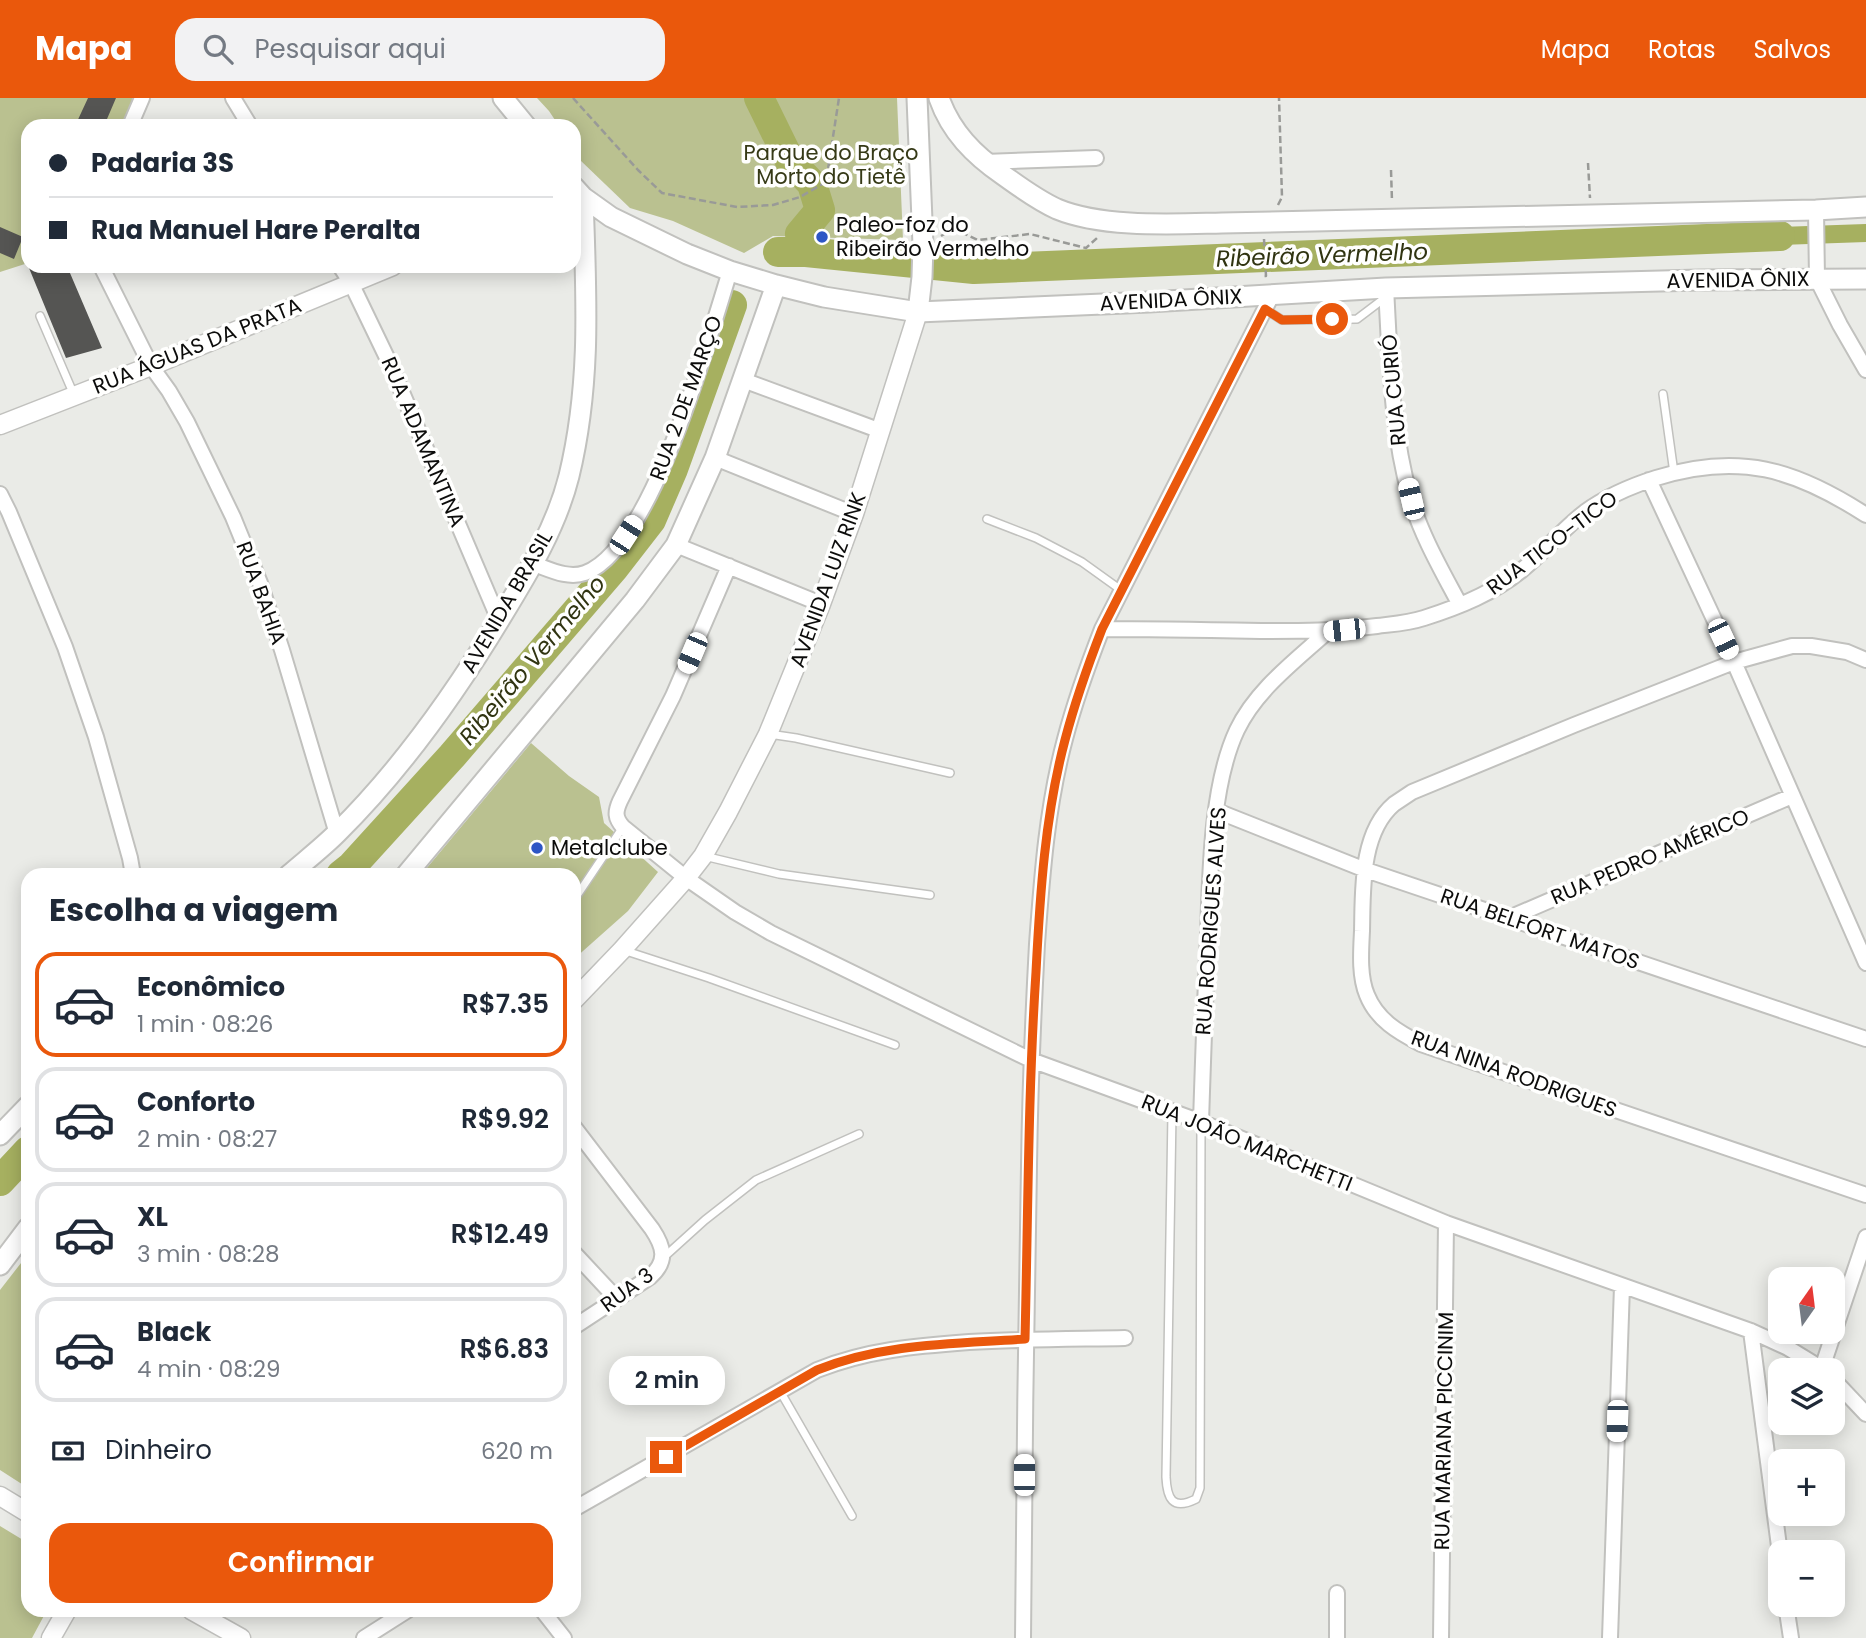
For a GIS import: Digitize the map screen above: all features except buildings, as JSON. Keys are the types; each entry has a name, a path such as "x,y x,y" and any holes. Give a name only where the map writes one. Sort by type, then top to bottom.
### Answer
{"main road":[{"path":"503,98 520,119"},
{"name":"AVENIDA LUIZ RINK","path":"917,98 923,245 918,312"},
{"path":"939,98 961,139 984,162 1041,201 1060,210 1083,217 1115,221 1265,229 1392,219 1816,214 1866,207"},
{"name":"AVENIDA ÔNIX","path":"581,197 611,217 650,237 730,271 824,297 918,312 1269,302 1386,292 1817,275 1866,278"},
{"name":"AVENIDA BRASIL","path":"297,868 337,834 397,767 474,662 534,564 563,496 578,432 585,373 587,321 581,245"},
{"path":"411,868 635,600 676,545 715,458 776,285"},
{"path":"0,1135 21,1113"},
{"path":"0,1265 21,1237"}],"street":[{"path":"134,119 142,98"},
{"path":"233,98 246,119"},
{"path":"984,162 1096,158"},
{"path":"1816,214 1817,275 1840,325 1866,370"},
{"name":"RUA 2 DE MARÇO","path":"534,564 577,575 594,569 618,548 654,486 674,442 730,271"},
{"name":"RUA BAHIA","path":"104,273 151,366 169,391 212,472 233,517 260,583 282,650 337,834"},
{"name":"RUA ADAMANTINA","path":"345,273 395,375 499,621"},
{"name":"RUA ÁGUAS DA PRATA","path":"0,425 376,273"},
{"name":"RUA CURIÓ","path":"1386,292 1392,395 1400,454 1411,499 1436,561 1460,605"},
{"path":"1023,1638 1025,1339 1031,1060 1046,834 1064,741 1082,680 1102,629 1269,302"},
{"name":"AVENIDA LUIZ RINK","path":"581,993 622,950 703,856 768,734 854,514 918,312"},
{"path":"743,380 881,431"},
{"path":"715,458 854,514"},
{"name":"RUA TICO-TICO","path":"1102,629 1327,632 1422,619 1491,592 1522,570 1570,525 1620,491 1696,467 1749,466 1801,480 1838,497 1866,515"},
{"path":"1650,480 1734,662 1866,962"},
{"path":"0,494 70,660 96,737 131,868"},
{"path":"676,545 821,604"},
{"path":"623,827 616,816 618,804 673,696 729,566"},
{"name":"RUA RODRIGUES ALVES","path":"1201,1122 1210,882 1217,811 1228,755 1238,729 1253,704 1275,679 1327,632"},
{"name":"RUA NINA RODRIGUES","path":"1866,660 1847,652 1792,646 1734,662 1550,734 1412,792 1393,805 1380,822 1370,843 1363,869 1361,948 1364,985 1373,1008 1392,1028 1421,1044 1866,1195"},
{"name":"RUA PEDRO AMÉRICO","path":"1508,918 1792,796"},
{"name":"RUA BELFORT MATOS","path":"1217,811 1363,869 1866,1039"},
{"name":"RUA JOÃO MARCHETTI","path":"623,827 686,878 771,933 1031,1060 1201,1122 1446,1223 1751,1331 1804,1358"},
{"name":"RUA 3","path":"581,1137 661,1242 662,1258 657,1271 581,1322"},
{"name":"RUA MARIANA PICCINIM","path":"1441,1638 1446,1223"},
{"path":"1830,1358 1866,1237"},
{"path":"581,1260 617,1299"},
{"path":"1610,1638 1622,1286"},
{"path":"1751,1331 1778,1540"},
{"path":"581,1505 817,1370 842,1360 908,1346 1025,1339 1125,1338"},
{"name":"RUA JOÃO MARCHETTI","path":"1845,1392 1866,1414"},
{"path":"0,1496 21,1509"},
{"path":"1337,1593 1338,1638"},
{"path":"51,1638 63,1617"},
{"path":"204,1617 241,1638"},
{"path":"364,1638 397,1617"},
{"path":"548,1617 564,1638"},
{"path":"1788,1617 1791,1638"}],"lane":[{"path":"1269,302 1282,320 1357,319 1386,292"},
{"path":"40,316 74,396"},
{"path":"1663,394 1674,473"},
{"path":"987,519 1036,538 1082,562 1122,590"},
{"path":"768,734 950,773"},
{"path":"581,890 623,827"},
{"path":"703,856 779,874 930,895"},
{"path":"622,950 709,978 895,1045"},
{"path":"1172,1113 1166,1477 1169,1497 1178,1504 1194,1500 1200,1491 1201,1122"},
{"path":"662,1258 756,1180 859,1134"},
{"path":"780,1391 852,1516"}],"path":[{"path":"573,98 662,193 737,208 773,205 800,197 825,182 839,98"},
{"path":"1266,276 1265,229 1282,197 1279,98"},
{"path":"1588,163 1591,215"},
{"path":"1391,170 1392,219"},
{"path":"923,245 946,233 961,232 978,240 1030,234 1086,248 1115,221"}],"green space":[{"path":"0,98 134,98 125,119 21,119 21,265 0,272"},
{"name":"Parque do Braço Morto do Tietê","path":"537,98 897,98 903,240 773,236 744,253 673,221 630,208 581,161 581,119 554,119"},
{"name":"Metalclube","path":"531,743 569,776 599,797 604,823 658,872 628,911 581,953 581,868 427,868"},
{"path":"21,1263 21,1484 0,1470 0,1290"},
{"path":"0,1526 21,1539 21,1617 43,1617 32,1638 0,1638"}],"waterway":[{"path":"759,98 790,161 812,184 820,210 800,234 806,252"},
{"name":"Ribeirão Vermelho","path":"1780,236 1866,233"},
{"name":"Ribeirão Vermelho","path":"778,252 806,252 974,269 1780,236"},
{"name":"Ribeirão Vermelho","path":"350,868 452,756 613,569 651,520 673,469 732,305"},
{"name":"Ribeirão Vermelho","path":"0,1181 21,1158"}],"place":[{"name":"Paleo-foz do Ribeirão Vermelho","path":"822,237"},
{"name":"Metalclube","path":"537,848"}],"route":[{"path":"666,1457 817,1370 842,1360 908,1346 1025,1339 1031,1060 1040,897 1046,834 1064,741 1082,680 1102,629 1265,309 1282,320 1332,319"}]}
